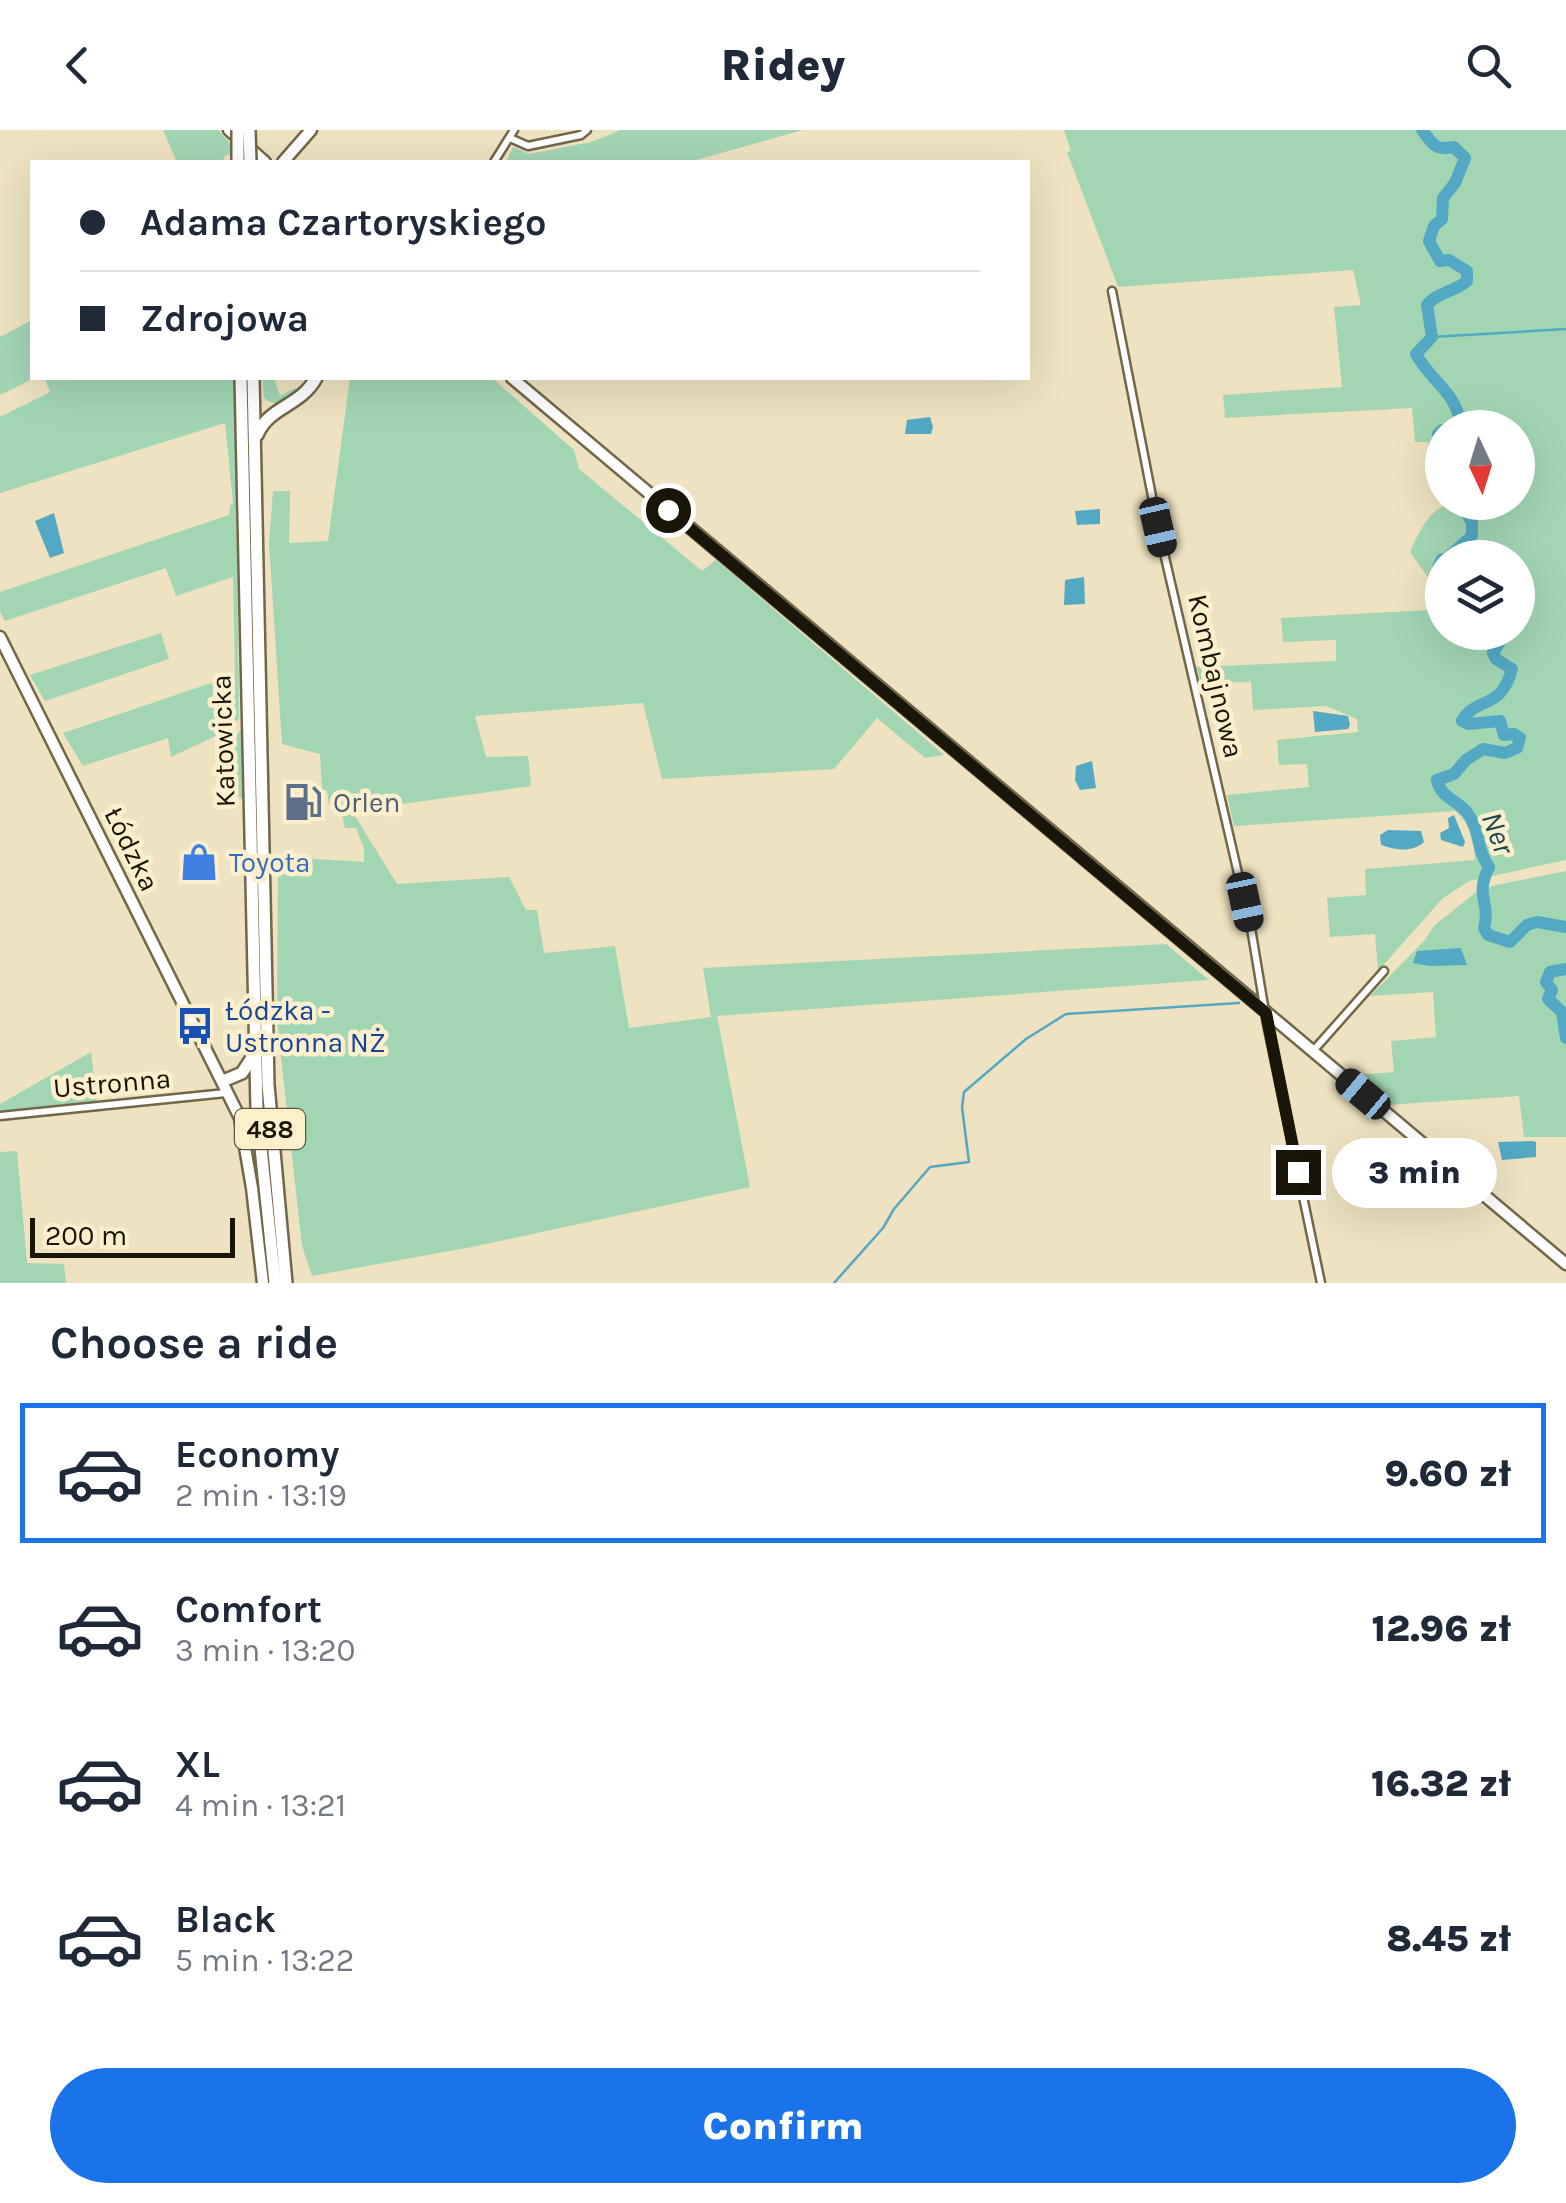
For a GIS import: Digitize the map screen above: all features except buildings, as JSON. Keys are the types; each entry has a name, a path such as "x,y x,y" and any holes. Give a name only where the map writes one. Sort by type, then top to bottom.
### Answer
{"main road":[{"path":"238,130 238,160"},
{"path":"249,130 250,160"},
{"name":"Katowicka","path":"241,380 255,1053 258,1131 274,1283"},
{"path":"254,443 263,422 298,401 314,380"},
{"path":"253,383 263,403 281,409"},
{"name":"Katowicka","path":"253,383 268,1085 286,1283"},
{"path":"225,1087 242,1073 255,1053"}],"street":[{"path":"229,130 263,160"},
{"path":"285,160 311,130"},
{"path":"495,160 512,134 528,146 581,135 586,130"},
{"name":"Kombajnowa","path":"1112,290 1158,527 1245,902 1321,1283"},
{"path":"514,380 1566,1264"},
{"name":"Łódzka","path":"0,638 225,1087 245,1141 263,1283"},
{"path":"1312,1052 1384,971"},
{"name":"Ustronna","path":"0,1116 212,1096 225,1087"}],"green space":[{"path":"163,130 218,130 230,143 231,154 223,160 176,160"},
{"path":"621,130 803,130 696,160 507,160 513,147 529,154 591,142"},
{"path":"1064,130 1566,130 1566,860 1469,881 1442,899 1378,971 1375,934 1330,937 1327,898 1366,895 1365,869 1475,860 1468,827 1455,811 1234,826 1227,795 1309,787 1307,764 1279,765 1277,740 1358,732 1357,719 1326,706 1253,710 1251,682 1201,683 1196,667 1336,661 1336,640 1283,642 1281,618 1425,610 1425,650 1535,650 1535,540 1425,540 1425,573 1410,552 1427,520 1535,520 1535,410 1425,410 1425,442 1415,442 1412,408 1225,418 1223,395 1342,387 1334,307 1361,305 1353,270 1118,287 1067,152 1071,151"},
{"path":"30,321 31,380 0,395 0,337"},
{"path":"45,380 235,380 239,718 233,728 171,757 168,738 83,766 63,733 235,675 233,577 176,596 166,568 5,621 0,612 0,592 229,515 233,503 225,423 0,493 0,417 50,392"},
{"path":"262,380 275,380 280,396 295,388 302,392 283,402 273,403 264,398"},
{"path":"350,380 494,380 574,450 579,469 702,571 716,560 944,755 925,758 877,718 834,769 662,779 643,703 475,716 486,757 528,756 531,786 352,811 397,884 509,877 526,910 537,910 544,953 615,946 629,1028 711,1017 703,968 1166,944 1209,980 717,1016 750,1187 472,1247 312,1276 302,1246 277,1021 278,875 301,858 364,862 364,848 356,828 345,828 340,806 329,805 327,791 322,789 320,754 282,744 269,543 273,491 290,491 289,543 328,541"},
{"path":"161,633 169,659 45,701 30,675"},
{"path":"242,729 244,801 232,789 224,762 226,745"},
{"path":"1566,871 1566,1137 1524,1137 1519,1096 1387,1105 1354,1075 1394,1072 1391,1041 1436,1037 1433,992 1370,996 1435,925 1475,893"},
{"path":"91,1052 97,1102 0,1111 0,1104"},
{"path":"17,1151 27,1263 64,1264 66,1283 0,1283 0,1152"}],"water":[{"path":"930,417 931,434 905,434 907,420"},
{"path":"1100,509 1100,524 1077,525 1075,511"},
{"path":"54,513 64,553 50,558 35,521"},
{"path":"1084,577 1085,604 1064,605 1065,580"},
{"path":"1313,711 1348,716 1350,725 1348,729 1315,732"},
{"path":"1092,761 1096,788 1080,790 1075,780 1076,766"},
{"path":"1454,815 1465,842 1463,847 1441,840 1440,833 1449,828 1448,818"},
{"path":"1388,830 1421,831 1424,842 1404,849 1381,845 1380,835"},
{"path":"1461,948 1467,965 1413,963 1417,951"},
{"path":"1498,1142 1536,1142 1536,1157 1502,1160"}],"waterway":[{"name":"Ner","path":"1422,130 1435,145 1454,147 1465,158 1455,183 1443,198 1442,219 1434,226 1429,241 1440,261 1449,260 1467,271 1467,281 1427,305 1432,337 1416,354 1456,410"},
{"path":"1432,337 1566,329"},
{"name":"Ner","path":"1467,540 1472,536 1470,520"},
{"name":"Ner","path":"1495,650 1496,659 1512,669 1507,682 1502,691 1474,708 1462,721 1500,721 1504,735 1520,738 1517,748 1505,753 1483,749 1454,774 1437,780 1442,791 1469,815 1489,867 1483,893 1484,928 1488,935 1510,942 1527,925 1537,922 1566,927"},
{"name":"Ner","path":"1566,969 1550,972 1546,982 1552,990 1548,999 1562,1012 1566,1038"},
{"path":"834,1283 930,1167 969,1162 962,1107 964,1092 1026,1039 1066,1014 1239,1003"}],"place":[{"name":"Orlen","path":"303,802"},
{"name":"Toyota","path":"199,862"},
{"name":"Łódzka - Ustronna NŻ","path":"195,1026"}],"route":[{"path":"668,510 1266,1013 1298,1172"}]}
